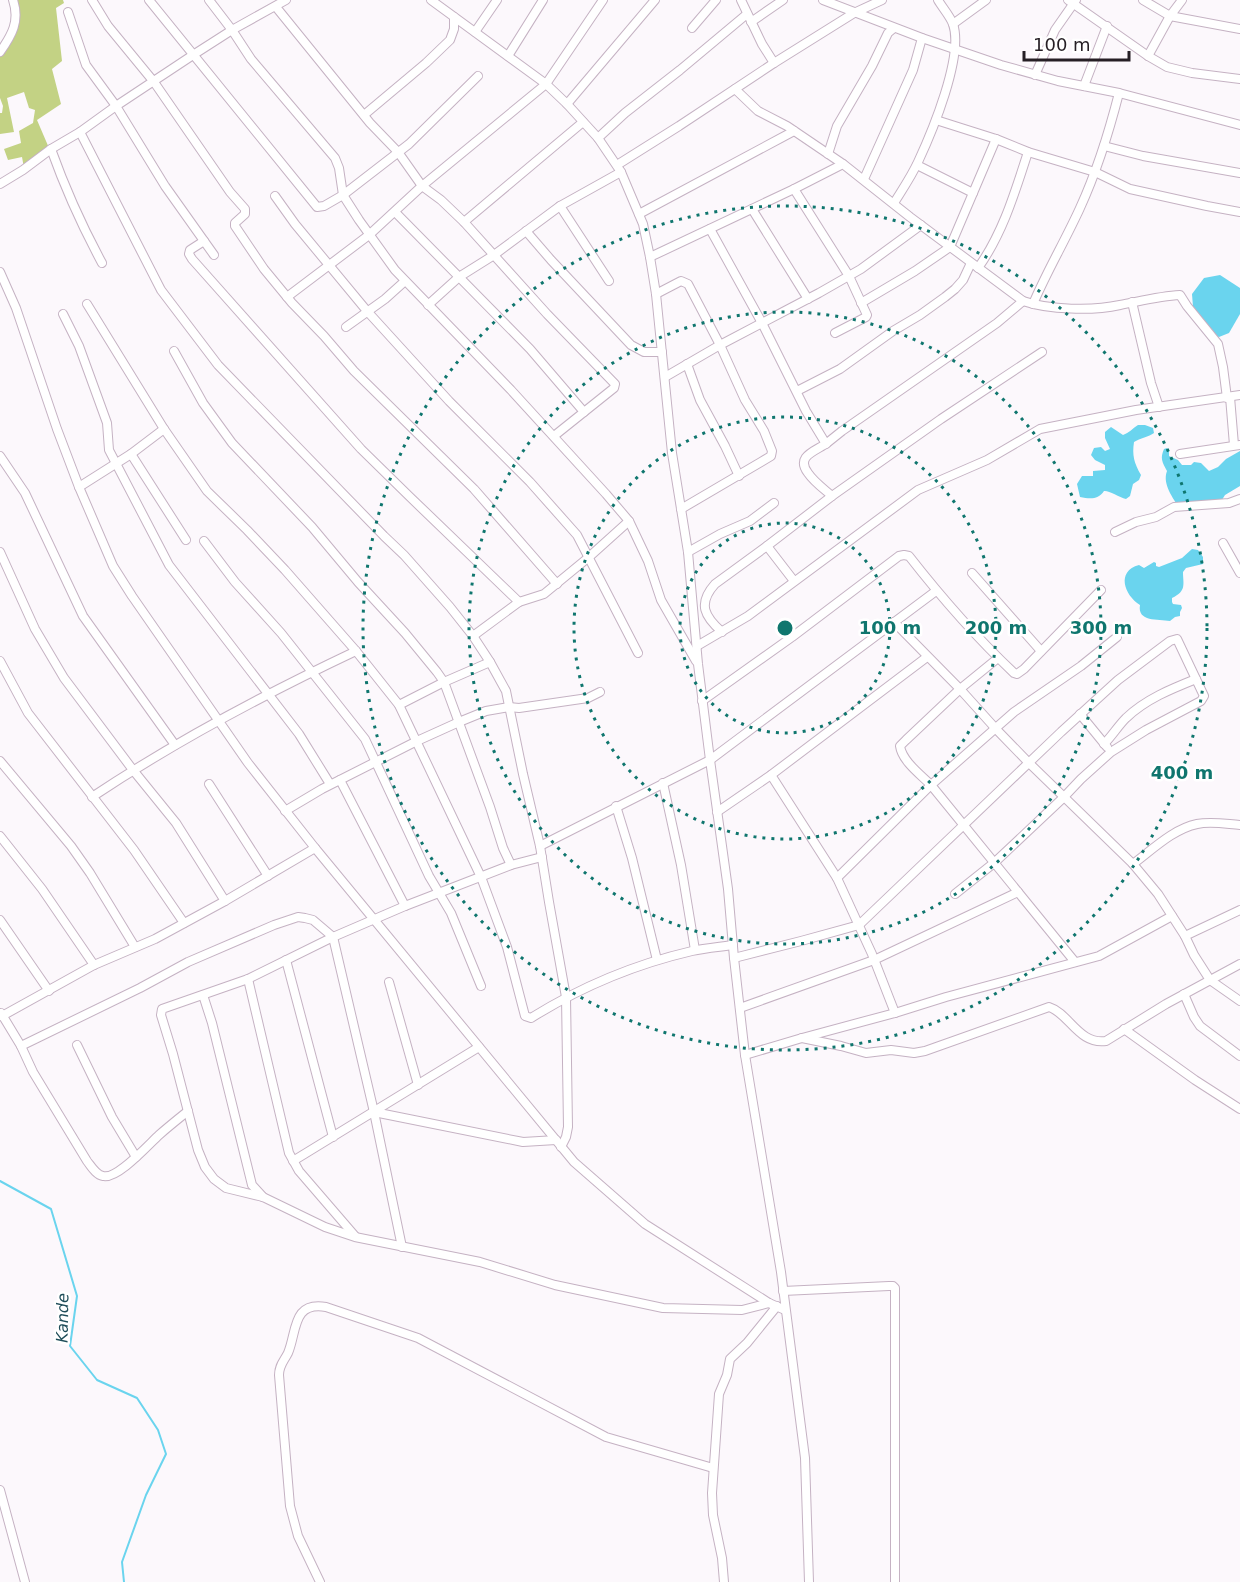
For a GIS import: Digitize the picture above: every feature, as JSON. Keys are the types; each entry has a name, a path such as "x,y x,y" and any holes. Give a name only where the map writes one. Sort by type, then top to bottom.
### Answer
{"street":[{"path":"0,52 9,39 16,19 13,0"},
{"path":"92,0 108,26 154,82 245,210 245,214 235,223 236,229 264,269 354,371 474,489 557,584"},
{"path":"148,0 264,140 315,206 324,206 343,195 409,144 478,76"},
{"path":"209,0 250,59 335,158 343,195 395,270 554,436 629,521 648,561 662,600 698,664"},
{"path":"0,184 193,55 286,0"},
{"path":"475,32 496,0"},
{"path":"508,56 543,0"},
{"path":"287,297 369,235 422,186 546,84 603,0"},
{"path":"567,104 655,0"},
{"path":"692,28 716,0"},
{"path":"741,0 762,44 774,63"},
{"path":"598,138 680,70 749,18 783,0"},
{"path":"823,0 971,56 1035,75 1119,93 1240,125"},
{"path":"428,305 459,277 679,126 854,13 882,0"},
{"path":"894,203 917,165 947,88 955,49 953,24 938,0"},
{"path":"953,24 986,0"},
{"path":"1143,0 1170,16 1240,29"},
{"path":"1148,56 1170,16 1182,0"},
{"path":"1035,75 1055,30 1072,1 1148,56 1167,66 1192,73 1240,79"},
{"path":"437,2 546,84 598,138 619,168 639,214 650,257 656,294 672,453 688,552 702,701 728,889 745,1055 783,1291 777,1306 747,1343 730,1359 727,1376 718,1394 712,1493 713,1515 722,1558 724,1582"},
{"path":"276,6 364,115 398,152 422,186 464,222 555,323 615,384 614,388 554,436"},
{"path":"68,12 86,65 116,106 165,186 214,255"},
{"path":"364,115 450,40 454,29 454,17"},
{"path":"1084,86 1107,26"},
{"path":"828,154 837,126 872,66 888,33 894,28"},
{"path":"864,178 914,70 922,38"},
{"path":"735,89 758,111 794,131 864,178 921,225 1023,300 1033,304 1077,308 1109,307 1181,295 1187,306 1218,344 1237,445 1180,454"},
{"path":"1033,304 1095,172 1119,93"},
{"path":"936,120 1028,152 1095,172 1130,189 1240,212"},
{"path":"464,222 583,122"},
{"path":"639,214 794,131"},
{"path":"80,132 162,291 219,365 404,555 450,607 473,636 506,691 540,846 566,997 568,1127 566,1137 558,1143 523,1142 374,1112"},
{"path":"861,303 950,247 996,139"},
{"path":"1104,146 1143,156 1240,173"},
{"path":"51,149 76,212 102,262"},
{"path":"797,391 840,369 945,297 963,280 996,239 1028,152"},
{"path":"650,257 843,164"},
{"path":"917,165 973,193"},
{"path":"794,189 849,276 867,315 866,318 835,333"},
{"path":"275,196 295,224 367,311 577,535 638,653"},
{"path":"560,206 609,281"},
{"path":"752,209 807,299"},
{"path":"395,212 530,349 584,412"},
{"path":"664,377 861,269 921,225"},
{"path":"710,229 762,323 806,411 826,444"},
{"path":"526,231 631,345 644,352 662,352"},
{"path":"204,241 190,250 192,259 362,449 519,602"},
{"path":"0,272 16,308 79,487 113,566 248,763 315,848 574,1162 645,1224 777,1306 805,1458 809,1582"},
{"path":"346,327 385,299 405,281"},
{"path":"656,294 681,281 688,284 720,345 745,400 764,431 772,451 771,456 681,509"},
{"path":"832,496 808,474 804,460 808,454 826,444 997,323 1023,300"},
{"path":"1132,302 1159,407"},
{"path":"87,304 164,429 207,491 278,562 356,651 399,705 481,877 507,947 525,1016 531,1018 566,997 657,960 694,950 733,945"},
{"path":"63,314 79,346 107,423 108,446 169,565 299,734 330,784"},
{"path":"174,351 203,403 231,443 312,527 405,633 444,682 503,848 512,865"},
{"path":"722,632 708,620 705,611 706,599 715,584 832,496 941,419 1042,352"},
{"path":"687,364 700,400 739,476"},
{"path":"697,646 748,616 918,490 987,460 1040,429 1136,410 1240,395"},
{"path":"79,487 116,464 164,429"},
{"path":"130,454 186,540"},
{"path":"0,456 25,493 83,616 175,745"},
{"path":"1115,532 1136,522 1156,517 1174,507 1240,500"},
{"path":"688,552 750,521 774,503"},
{"path":"473,636 519,602 544,594 629,521"},
{"path":"204,541 235,582 281,633 365,739 429,876 451,913 481,986"},
{"path":"1223,543 1240,573"},
{"path":"767,546 794,581"},
{"path":"0,552 35,629 64,678 176,823 225,901"},
{"path":"702,701 792,637 899,556 909,556 936,591 998,658 1017,674 1101,590"},
{"path":"972,573 1041,651"},
{"path":"540,846 710,760 936,591"},
{"path":"894,622 1063,798 1133,864 1158,894 1210,980 1240,1001"},
{"path":"837,878 931,785 1014,712 1081,666 1117,637"},
{"path":"734,958 859,925 1080,714 1118,680 1176,639 1204,696 1201,701 1146,730 1111,752 994,863 955,894"},
{"path":"92,797 175,745 311,672 356,651"},
{"path":"717,812 771,776 927,657"},
{"path":"998,658 960,689 900,746 902,753 931,785 1075,962"},
{"path":"0,660 28,713 134,850 184,923"},
{"path":"399,705 490,662"},
{"path":"1104,744 1126,718 1140,707 1161,693 1196,678"},
{"path":"285,811 330,784 417,741 486,711 588,698 600,692"},
{"path":"1080,714 1111,752"},
{"path":"0,761 71,846 135,947"},
{"path":"771,776 837,878 895,1013"},
{"path":"340,780 405,906"},
{"path":"663,783 681,865 694,950"},
{"path":"209,784 268,876"},
{"path":"616,806 632,858 657,960"},
{"path":"1133,864 1168,838 1195,824 1240,825"},
{"path":"0,836 42,889 94,965"},
{"path":"188,1111 123,1168 108,1177 102,1176 87,1161 1,1014 49,991 94,965 155,939 315,848"},
{"path":"542,857 512,865 405,906 333,937 248,979 162,1009 160,1012 205,1167 214,1179 226,1188 263,1197 325,1227 355,1237 480,1262 555,1285 663,1308 742,1310 777,1306"},
{"path":"740,1008 874,960 1018,892"},
{"path":"1185,936 1240,910"},
{"path":"745,1055 1099,956 1172,916"},
{"path":"21,1047 229,943 298,917 314,920 333,937 374,1112 402,1247"},
{"path":"0,920 49,991"},
{"path":"286,960 333,1137"},
{"path":"802,1038 866,1053 891,1050 914,1053 1049,1007 1078,1032 1097,1042 1106,1041 1184,994 1240,964"},
{"path":"248,979 289,1153 299,1171 355,1237"},
{"path":"389,982 418,1085"},
{"path":"1184,994 1200,1026 1240,1056"},
{"path":"202,995 212,1023 252,1185 263,1197"},
{"path":"1124,1029 1195,1080 1240,1108"},
{"path":"77,1045 112,1117 136,1156"},
{"path":"293,1161 479,1047"},
{"path":"783,1291 889,1286 895,1288 895,1582"},
{"path":"320,1582 298,1536 290,1506 279,1375 279,1369 288,1353 298,1318 313,1306 327,1307 418,1338 606,1437 713,1468"},
{"path":"0,1490 25,1582"}],"green space":[{"path":"11,0 63,0 64,3 56,8 62,61 52,69 61,104 37,120 49,148 24,168 22,157 8,160 4,149 21,143 19,131 33,123 35,110 29,108 24,92 7,98 14,132 0,134 0,113 2,113 3,106 0,98 0,50 12,40"}],"water":[{"path":"1220,275 1240,288 1240,314 1229,333 1219,337 1211,334 1193,307 1192,294 1204,278"},
{"path":"1138,425 1153,428 1154,433 1134,442 1134,459 1141,475 1139,480 1133,484 1130,496 1126,499 1104,491 1094,498 1080,497 1077,484 1082,476 1093,476 1093,471 1105,470 1105,465 1091,455 1094,448 1101,447 1105,451 1110,449 1105,432 1111,427 1123,435"},
{"path":"1167,448 1169,456 1178,460 1182,465 1201,463 1209,471 1240,451 1240,486 1225,495 1220,503 1180,509 1166,481 1167,471 1162,458 1164,449"},
{"path":"1192,549 1198,550 1203,557 1203,564 1186,568 1183,572 1182,590 1172,598 1173,604 1181,605 1180,616 1170,621 1145,617 1140,610 1140,605 1134,601 1127,590 1125,578 1127,572 1139,565 1144,568 1154,562 1159,567 1182,558"}],"waterway":[{"name":"Kande","path":"0,1181 51,1209 77,1296 70,1346 97,1380 137,1398 158,1430 166,1454 146,1495 122,1562 124,1582"}]}
